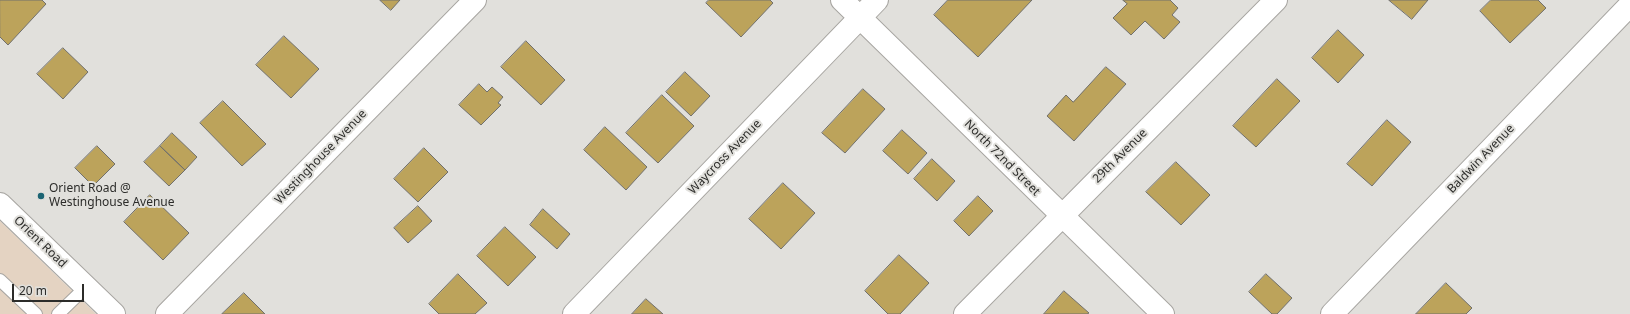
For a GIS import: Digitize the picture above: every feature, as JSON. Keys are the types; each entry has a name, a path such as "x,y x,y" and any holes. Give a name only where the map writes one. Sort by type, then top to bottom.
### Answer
{"street":[{"name":"Westinghouse Avenue","path":"167,314 475,0"},
{"name":"North 72nd Street","path":"842,0 1061,216 1163,314"},
{"name":"Waycross Avenue","path":"574,314 877,0"},
{"name":"29th Avenue","path":"965,314 1276,0"},
{"name":"Baldwin Avenue","path":"1332,314 1630,4"},
{"name":"Orient Road","path":"0,204 114,314"}],"lane":[{"path":"0,280 36,314"},
{"path":"58,314 86,287"}],"shaded area":[{"path":"0,221 96,314 0,314"}],"building":[{"path":"0,0 42,0 46,4 8,45 0,37"},
{"path":"380,0 400,0 391,10"},
{"path":"709,0 770,0 773,3 741,37 706,3"},
{"path":"948,0 1032,0 978,57 934,15"},
{"path":"1123,0 1170,0 1178,8 1172,15 1180,22 1164,39 1145,21 1131,35 1113,18 1127,4"},
{"path":"1389,0 1428,0 1412,19"},
{"path":"1491,0 1538,0 1546,8 1510,43 1480,11"},
{"path":"1338,30 1364,55 1338,83 1312,58"},
{"path":"284,36 319,69 291,98 256,65"},
{"path":"526,41 565,80 541,105 501,67"},
{"path":"63,48 88,72 63,99 37,74"},
{"path":"1106,67 1126,84 1074,141 1047,116 1066,95 1073,102"},
{"path":"685,72 710,96 691,116 666,92"},
{"path":"1277,79 1300,101 1256,147 1233,126"},
{"path":"479,84 487,92 492,87 503,97 498,103 501,105 481,125 459,105"},
{"path":"863,89 885,109 845,153 822,133"},
{"path":"662,95 694,126 658,163 626,133"},
{"path":"223,101 266,144 242,166 200,123"},
{"path":"1387,120 1411,142 1372,186 1347,164"},
{"path":"605,127 647,167 626,190 584,150"},
{"path":"902,130 927,153 908,174 883,151"},
{"path":"172,133 197,157 185,170 160,146"},
{"path":"97,146 115,164 93,186 75,168"},
{"path":"160,146 185,170 169,186 144,162"},
{"path":"424,148 448,172 418,202 394,179"},
{"path":"932,159 955,181 937,201 914,179"},
{"path":"1176,162 1210,195 1181,225 1146,192"},
{"path":"783,183 815,213 781,249 749,219"},
{"path":"150,195 189,233 163,260 124,222"},
{"path":"978,196 993,211 969,236 954,221"},
{"path":"418,206 432,221 408,243 394,228"},
{"path":"543,209 570,234 557,249 530,225"},
{"path":"505,227 536,257 508,286 477,256"},
{"path":"899,255 929,283 900,314 888,314 865,291"},
{"path":"458,274 487,303 475,314 439,314 429,304"},
{"path":"1266,274 1292,298 1277,314 1272,314 1249,292"},
{"path":"1446,283 1472,308 1466,314 1416,314"},
{"path":"1064,291 1089,313 1044,314"},
{"path":"244,293 265,314 222,314"},
{"path":"646,299 663,314 632,314"}],"place":[{"name":"Orient Road @ Westinghouse Avenue","path":"41,196"}]}
